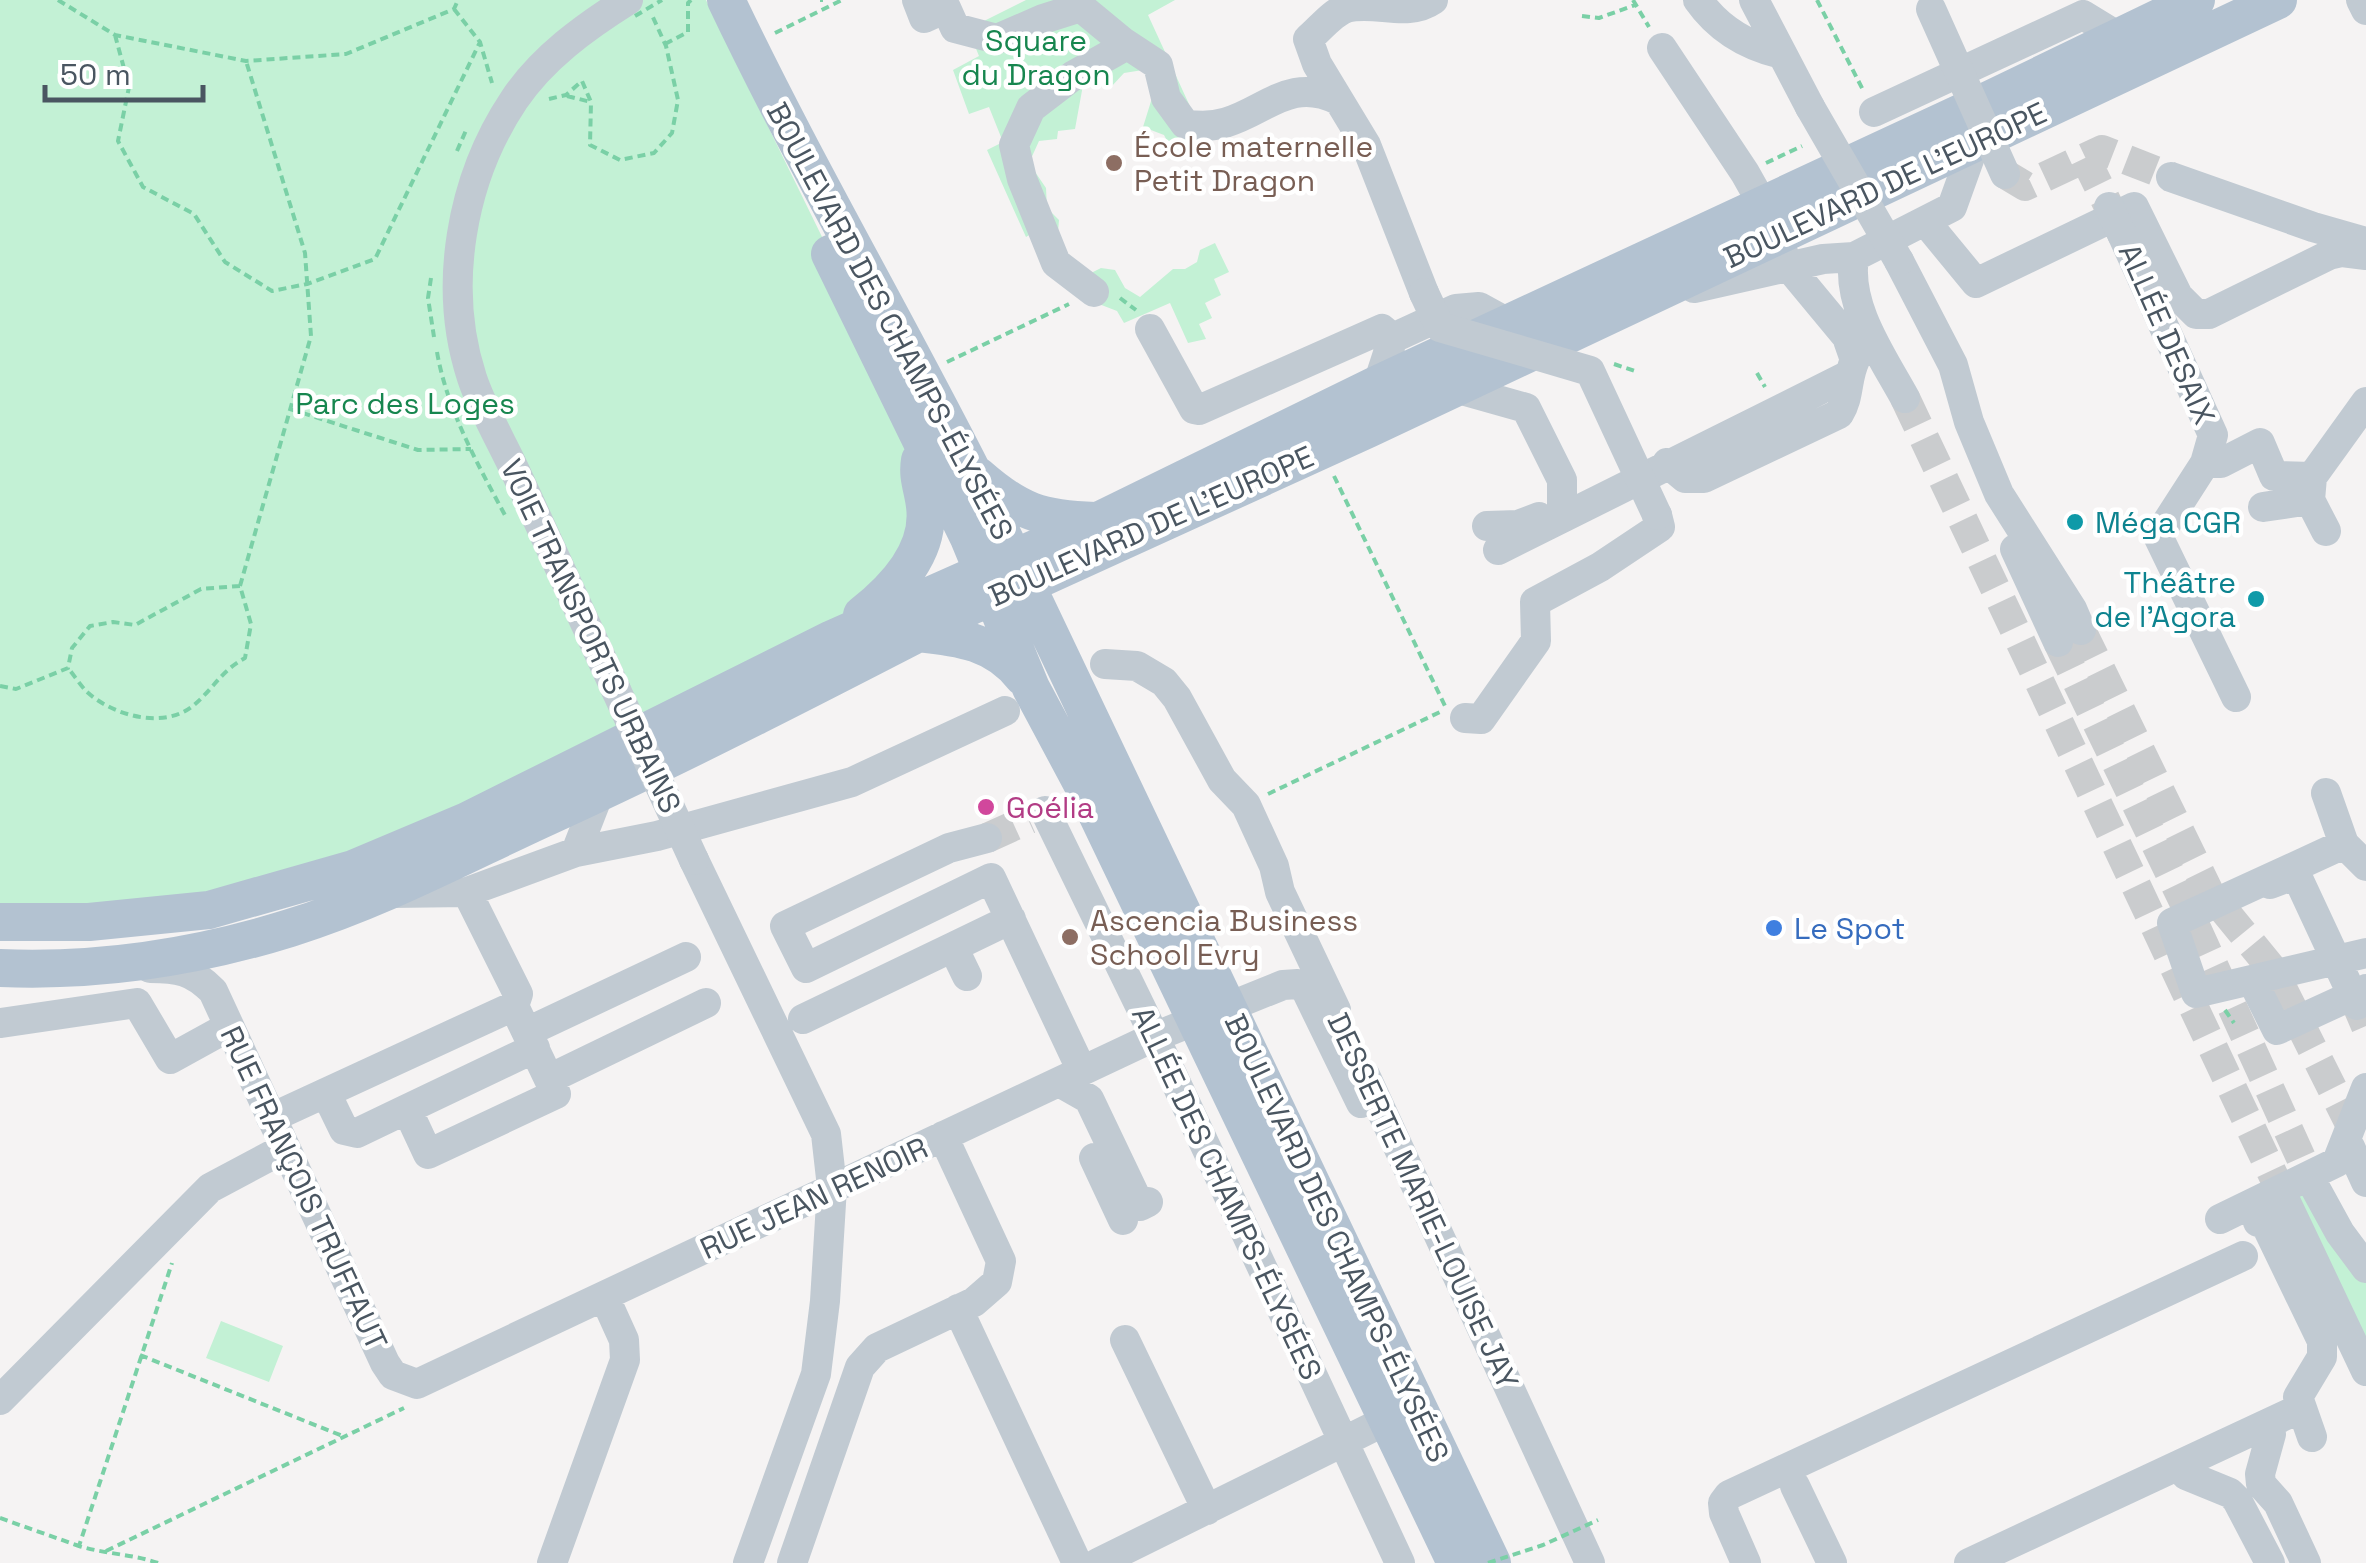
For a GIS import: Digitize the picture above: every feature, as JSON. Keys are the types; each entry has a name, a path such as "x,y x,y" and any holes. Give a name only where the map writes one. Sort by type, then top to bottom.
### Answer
{"main road":[{"name":"BOULEVARD DES CHAMPS-ÉLYSÉES","path":"706,0 923,448 1004,578 1056,645 1387,1420 1456,1563"},
{"name":"BOULEVARD DES CHAMPS-ÉLYSÉES","path":"726,0 776,105 900,329 972,471 1004,578 1018,700 1085,789 1210,1013 1249,1058 1490,1563"},
{"name":"BOULEVARD DE L'EUROPE","path":"0,922 89,922 209,910 353,869 468,822 832,639 1004,578 1455,388 1638,302 1769,220 2196,0"},
{"name":"BOULEVARD DE L'EUROPE","path":"1098,537 1378,384 1510,324 1975,143 2278,0"},
{"path":"832,639 881,600 908,571 923,537 926,507 917,476 923,448"},
{"path":"972,471 1008,502 1064,520 1098,537 1069,580 1056,645"},
{"name":"BOULEVARD DE L'EUROPE","path":"0,968 102,968 196,952 291,928 382,893 599,793 918,633 1004,578"},
{"path":"918,633 978,642 1004,657 1018,700"}],"street":[{"path":"917,0 924,18 946,8 955,28 997,39 1076,4 1158,66 1166,98 1185,124 1230,124 1300,90 1324,93 1338,100"},
{"path":"1278,98 1300,70 1308,40 1341,10 1366,2 1397,8 1425,6 1433,0"},
{"path":"1698,0 1723,27 1750,47 1781,54"},
{"path":"1754,0 1953,364 1969,422 1999,494 2009,536 2070,636"},
{"path":"2362,0 2366,10"},
{"path":"1929,5 2005,174"},
{"name":"VOIE TRANSPORTS URBAINS","path":"630,6 567,42 515,98 490,140 471,192 461,244 458,304 472,378 694,860 826,1134 832,1187 816,1374 748,1563"},
{"path":"1874,112 2084,15 2118,38"},
{"path":"1308,40 1317,64 1366,145 1407,260 1440,327 1590,371 1657,515 1660,528 1600,568 1535,602 1536,641 1481,720 1465,718"},
{"path":"1094,292 1056,262 1022,179 1014,145 1031,108 1074,75 1126,44"},
{"path":"1662,48 1847,337 1851,368"},
{"path":"1769,220 1823,259 1854,257 1952,207 1975,143"},
{"path":"2172,177 2366,242"},
{"path":"1925,221 1976,284 2134,207 2178,296 2196,314 2209,314 2329,255 2366,254"},
{"name":"ALLÉE DESAIX","path":"2116,221 2213,435 2206,463"},
{"path":"1854,257 1850,279 1860,312 1905,398"},
{"path":"1378,384 1393,338 1456,309 1479,307 1510,324"},
{"path":"1150,329 1194,409 1199,410 1382,328 1393,338"},
{"path":"1573,506 1668,463 1851,368 1872,362 1890,371"},
{"path":"1455,388 1526,408 1573,506 1569,517 1492,538"},
{"path":"2263,507 2311,489 2366,402"},
{"path":"2236,697 2158,536 2206,463 2222,463 2260,443 2274,476 2311,489"},
{"path":"2311,489 2326,532"},
{"name":"DESSERTE MARIE-LOUISE JAY","path":"1105,664 1137,666 1164,682 1177,698 1222,780 1246,805 1373,1110 1589,1542"},
{"path":"382,893 468,892 576,852 656,836 852,782 1018,700"},
{"name":"ALLÉE DES CHAMPS-ÉLYSÉES","path":"1085,789 1037,815 1154,1036 1400,1563"},
{"path":"576,852 599,793"},
{"path":"2326,793 2344,844 2366,866"},
{"path":"987,838 949,848 786,926 806,968 991,878 1011,919 1123,1220"},
{"path":"2344,844 2172,923 2196,993 2366,952"},
{"path":"2252,980 2277,1030 2359,996 2336,960 2296,874 2267,886"},
{"path":"406,1109 428,1154 556,1094 525,1029 518,994 468,892"},
{"path":"803,1019 1011,919"},
{"name":"RUE FRANÇOIS TRUFFAUT","path":"212,991 220,967 291,928"},
{"path":"954,948 967,976"},
{"path":"271,1118 326,1092 525,1029 686,957"},
{"name":"RUE FRANÇOIS TRUFFAUT","path":"102,968 181,968 198,976 212,991 385,1363 393,1375 409,1382"},
{"name":"RUE JEAN RENOIR","path":"409,1382 606,1298 1154,1036 1283,985 1298,984 1311,998 1373,1110"},
{"path":"1249,1058 1266,1002 1284,994 1294,996 1340,1089 1351,1100 1373,1110"},
{"path":"1,1023 138,1003 170,1058 228,1027"},
{"path":"549,1078 706,1003"},
{"path":"326,1092 344,1130 357,1133 406,1109 525,1029"},
{"path":"1071,1077 1089,1099 1140,1206 1148,1202"},
{"path":"2220,1219 2337,1162 2366,1088"},
{"path":"792,1563 860,1368 877,1348 974,1302 997,1282 1000,1260 944,1136"},
{"path":"2357,1146 2366,1182"},
{"path":"0,1400 210,1188 286,1148"},
{"path":"2366,1249 2317,1180 2340,1233 2366,1268"},
{"path":"2282,1196 2352,1356"},
{"path":"2258,1222 2263,1220 2322,1341 2322,1356 2283,1423 2250,1461 2306,1563"},
{"path":"1746,1563 1724,1513 1723,1503 1729,1495 2243,1256"},
{"path":"552,1563 626,1360 624,1340 606,1298"},
{"path":"958,1309 1077,1563"},
{"path":"1126,1340 1206,1510"},
{"path":"1098,1563 1387,1420"},
{"path":"1970,1563 2184,1462 2283,1423"},
{"path":"2184,1462 2238,1486 2244,1509 2270,1563"},
{"path":"1794,1486 1832,1563"}],"path":[{"path":"58,0 116,35 246,61 346,54 454,9 458,0"},
{"path":"566,96 582,81 591,102 590,145 620,160 654,153 672,133 678,100 665,44 645,0"},
{"path":"630,6 662,0"},
{"path":"665,44 688,32 691,0"},
{"path":"763,39 842,0"},
{"path":"1817,0 1874,112"},
{"path":"1582,16 1599,18 1634,3 1662,48"},
{"path":"454,9 480,42 493,86 515,98"},
{"path":"116,35 129,87 118,140 143,186 194,214 225,262 272,291 307,284 375,258 480,42"},
{"path":"65,669 88,692 129,717 169,716 192,707 226,669 245,658 251,624 240,586 310,336 305,253 246,61"},
{"path":"549,100 566,96 591,102"},
{"path":"1769,220 1813,141"},
{"path":"933,368 1094,292 1112,294 1134,306 1150,329"},
{"path":"1609,362 1638,372"},
{"path":"290,410 418,450 472,448"},
{"path":"1246,805 1446,709 1332,472"},
{"path":"0,686 16,689 65,669 72,648 90,626 113,622 135,625 200,589 240,586"},
{"path":"79,1546 179,1243 176,1222"},
{"path":"140,1356 345,1437"},
{"path":"102,1552 412,1404 409,1382"},
{"path":"0,1518 79,1546 136,1555 158,1563"},
{"path":"1490,1563 1543,1545 1589,1542"}],"green space":[{"name":"Parc des Loges","path":"0,0 706,0 850,294 926,507 881,600 281,892 0,922"},
{"name":"Square du Dragon","path":"1026,0 1175,0 1148,15 1211,152 1188,144 1172,151 1164,135 1143,127 1157,82 1143,70 1124,73 1111,87 1096,79 1083,85 1075,129 1058,131 1057,139 1039,141 1029,163 1046,188 1047,208 1059,220 1056,255 1091,273 1101,268 1115,270 1125,288 1140,297 1173,269 1185,269 1197,262 1200,250 1215,243 1229,272 1214,279 1221,295 1205,303 1212,318 1199,324 1206,339 1188,343 1170,303 1124,323 1117,311 1073,294 1034,232 1026,237 987,150 1003,142 989,107 969,114 953,70 979,56 968,29"},
{"path":"2304,1190 2366,1279 2366,1343 2297,1193"},
{"path":"221,1321 283,1346 269,1382 206,1358"}],"tunnel":[{"path":"2005,174 2025,186 2102,150 2171,177"},
{"path":"2085,158 2109,207"},
{"path":"1905,398 2283,1196"},
{"path":"2081,630 2209,892 2273,970 2355,1134"},
{"path":"2058,642 2187,908 2312,1182"},
{"path":"987,838 1029,819"},
{"path":"2357,1005 2366,1026"}],"place":[{"name":"École maternelle Petit Dragon","path":"1114,163"},
{"name":"Méga CGR","path":"2075,522"},
{"name":"Théâtre de l'Agora","path":"2256,599"},
{"name":"Goélia","path":"986,807"},
{"name":"Le Spot","path":"1774,928"},
{"name":"Ascencia Business School Evry","path":"1070,937"}]}
